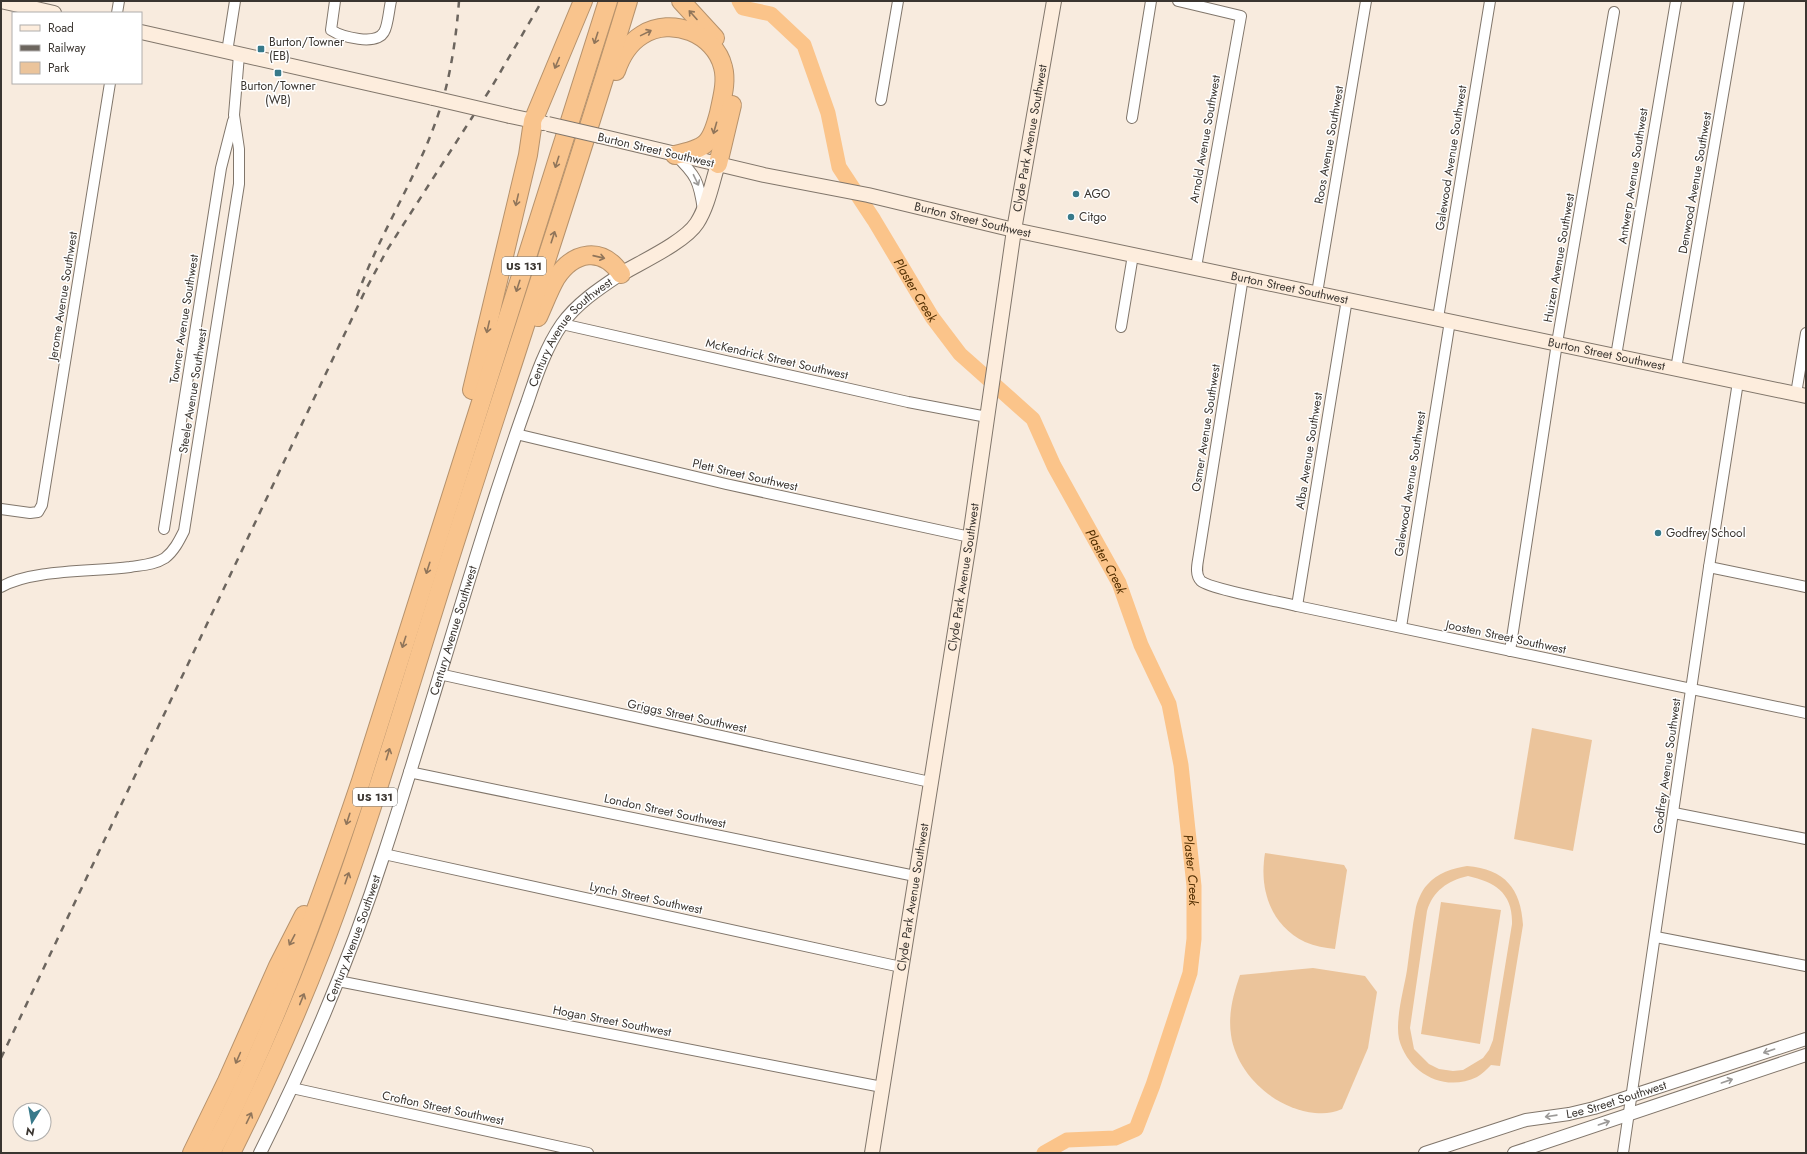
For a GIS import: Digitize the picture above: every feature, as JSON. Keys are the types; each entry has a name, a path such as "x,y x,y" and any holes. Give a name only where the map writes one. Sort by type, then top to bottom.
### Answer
{"highway":[{"path":"440,531 458,443 481,360 528,155 583,1"},
{"name":"US 131","path":"211,1153 241,1093 274,1019 305,941 340,843 608,1"},
{"name":"US 131","path":"231,1153 278,1056 338,904 374,799 628,1"},
{"path":"681,1 722,46 728,56 732,69 734,86 733,103 724,147 718,164"},
{"path":"599,96 611,82 624,52 643,34 656,29 674,28 690,31 702,38 714,49 723,68 724,86 720,107 710,139 699,148 675,155"},
{"path":"498,408 546,298 562,270 581,258 592,255 601,256 609,260 621,274"},
{"path":"192,1153 228,1081 278,966 340,843"}],"main road":[{"path":"1,1 50,12"},
{"name":"Clyde Park Avenue Southwest","path":"872,1153 970,537 1014,230 1054,1"},
{"name":"Burton Street Southwest","path":"142,32 540,122 764,175 868,195 1014,230 1801,395"},
{"name":"Century Avenue Southwest","path":"621,274 688,232 697,223 703,212 718,164"}],"street":[{"path":"117,12 119,1"},
{"path":"233,53 235,1"},
{"path":"335,1 331,30 339,34 356,38 370,39 379,37 385,32 391,1"},
{"path":"881,100 898,1"},
{"path":"1132,118 1151,1"},
{"name":"Arnold Avenue Southwest","path":"1178,1 1242,16 1196,267"},
{"name":"Roos Avenue Southwest","path":"1318,293 1366,1"},
{"name":"Galewood Avenue Southwest","path":"1401,627 1490,1"},
{"name":"Antwerp Avenue Southwest","path":"1616,356 1676,1"},
{"name":"Denwood Avenue Southwest","path":"1676,369 1739,1"},
{"name":"Huizen Avenue Southwest","path":"1510,651 1557,343 1614,12"},
{"name":"Steele Avenue Southwest","path":"1,586 24,578 154,564 166,557 175,548 184,531 238,184 240,149 234,115 233,53"},
{"name":"Jerome Avenue Southwest","path":"1,509 30,513 38,512 42,505 110,84"},
{"name":"Towner Avenue Southwest","path":"164,529 221,168 234,115"},
{"path":"675,155 690,169 697,180 703,212"},
{"path":"1121,327 1133,255"},
{"name":"Century Avenue Southwest","path":"260,1153 292,1088 338,981 384,854 439,674 516,434 541,364 562,324 571,312 596,291 621,274"},
{"name":"Osmer Avenue Southwest","path":"1202,582 1197,574 1199,554 1243,277"},
{"name":"Alba Avenue Southwest","path":"1297,606 1347,299"},
{"name":"McKendrick Street Southwest","path":"562,324 908,402 988,411"},
{"path":"1801,395 1806,334"},
{"name":"Godfrey Avenue Southwest","path":"1624,1153 1709,567 1738,382"},
{"name":"Plett Street Southwest","path":"516,434 726,484 970,537"},
{"path":"1709,567 1806,587"},
{"name":"Joosten Street Southwest","path":"1202,582 1221,589 1297,606 1806,713"},
{"name":"Griggs Street Southwest","path":"439,674 930,782"},
{"name":"London Street Southwest","path":"409,772 915,876"},
{"path":"1674,813 1806,839"},
{"name":"Lynch Street Southwest","path":"384,854 901,967"},
{"path":"1656,937 1806,966"},
{"name":"Hogan Street Southwest","path":"338,981 882,1087"},
{"name":"Lee Street Southwest","path":"1425,1153 1526,1120 1569,1114 1633,1096 1806,1039"},
{"name":"Lee Street Southwest","path":"1514,1153 1806,1055"},
{"name":"Crofton Street Southwest","path":"292,1088 586,1153"}],"green space":[{"path":"1532,728 1592,740 1573,851 1514,839"},
{"path":"1265,853 1344,865 1347,870 1335,949 1320,947 1305,942 1293,935 1275,916 1266,892 1264,880"},
{"path":"1467,866 1480,868 1492,871 1501,876 1514,891 1519,901 1523,925 1500,1066 1491,1065 1477,1077 1452,1083 1429,1077 1410,1062 1399,1039 1398,1022 1416,907 1419,898 1425,887 1436,877","holes":["1468,876 1494,886 1500,891 1506,897 1512,913 1512,924 1493,1040 1489,1050 1483,1058 1463,1070 1453,1071 1439,1069 1429,1064 1414,1049 1410,1028 1427,911 1437,892 1447,884"]},
{"path":"1441,902 1501,910 1480,1044 1421,1034"},
{"path":"1313,968 1365,976 1377,992 1368,1048 1342,1109 1326,1113 1315,1113 1300,1110 1286,1105 1260,1088 1241,1064 1235,1050 1230,1027 1232,1005 1240,975"}],"waterway":[{"name":"Plaster Creek","path":"739,1 743,8 771,14 804,45 828,113 839,167 874,220 932,317 960,354 1033,419 1054,466 1119,583 1141,645 1169,704 1181,765 1194,886 1194,939 1190,973 1153,1085 1136,1129 1115,1138 1067,1140 1044,1153"}],"railway":[{"path":"357,296 376,251 419,163 442,104 452,60 459,1"},
{"path":"1,1058 366,289 387,250 491,88 542,1"}],"place":[{"name":"Burton/Towner (EB)","path":"261,49"},
{"name":"Burton/Towner (WB)","path":"278,73"},
{"name":"AGO","path":"1076,194"},
{"name":"Citgo","path":"1071,217"},
{"name":"Godfrey School","path":"1658,533"}]}
